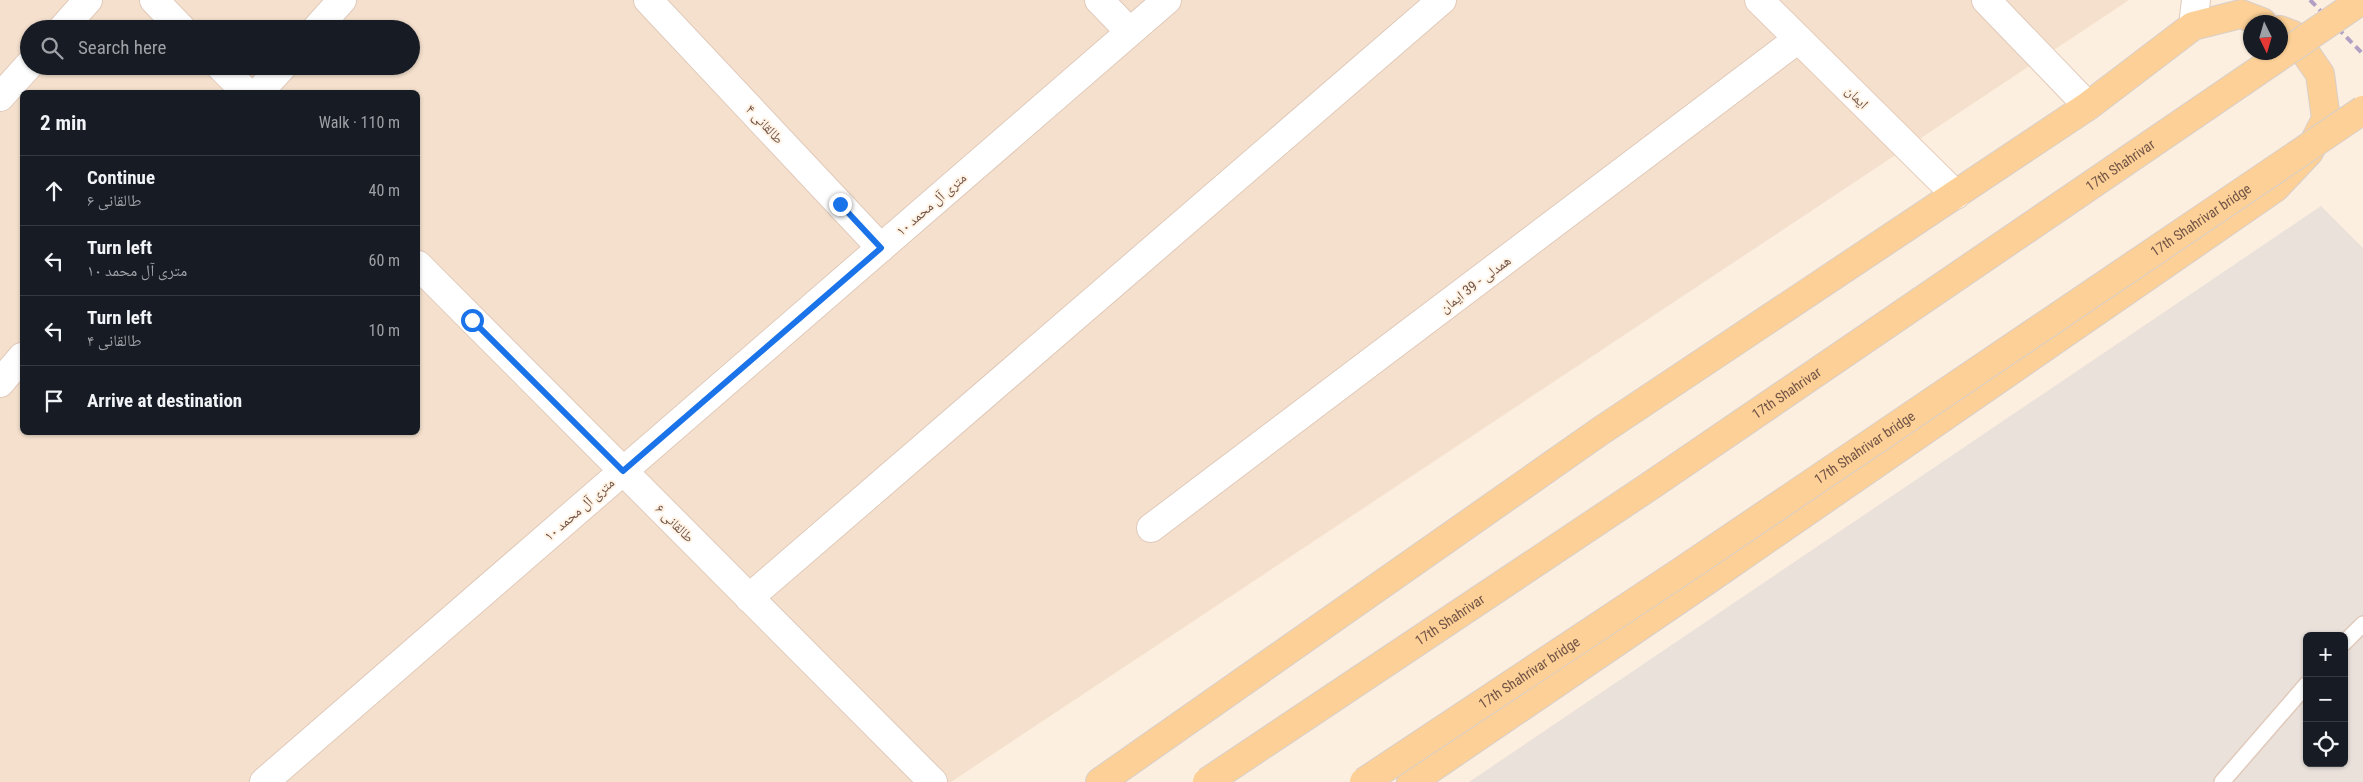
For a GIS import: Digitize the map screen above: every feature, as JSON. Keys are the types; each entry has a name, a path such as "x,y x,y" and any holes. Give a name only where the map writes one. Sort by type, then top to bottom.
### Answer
{"main road":[{"name":"17th Shahrivar","path":"1207,782 1647,488 2362,0"},
{"path":"1100,782 1598,432 2088,106 2194,13 2243,15"},
{"path":"1411,782 1706,582 2275,188 2309,152 2326,119 2320,74 2293,35 2288,33"},
{"name":"17th Shahrivar bridge","path":"1364,782 1682,571 2363,110"}],"street":[{"path":"70,20 88,0"},
{"path":"154,0 173,20"},
{"path":"324,20 342,0"},
{"name":"طالقانی ۴","path":"648,0 881,248"},
{"path":"1099,0 1130,32"},
{"name":"۱۰ متری آل محمد","path":"264,782 1167,0"},
{"path":"749,598 1442,0"},
{"name":"ایمان","path":"1759,0 1956,195"},
{"path":"1986,0 2088,106"},
{"name":"همدلی - 39 ایمان","path":"1151,528 1798,39"},
{"path":"0,97 21,75"},
{"path":"229,75 244,90"},
{"path":"261,90 275,75"},
{"name":"طالقانی ۶","path":"420,267 933,782"},
{"path":"0,383 20,360"}],"lane":[{"path":"2348,639 2363,624"},
{"path":"2222,782 2303,689"}],"shaded area":[{"path":"0,0 2129,0 951,782 0,782"},
{"path":"2321,206 2363,248 2363,782 1469,782"}],"railway":[{"path":"2310,0 2363,54"},
{"path":"2347,0 2363,16"}],"route":[{"path":"472,320 623,471 881,248 840,204"}]}
